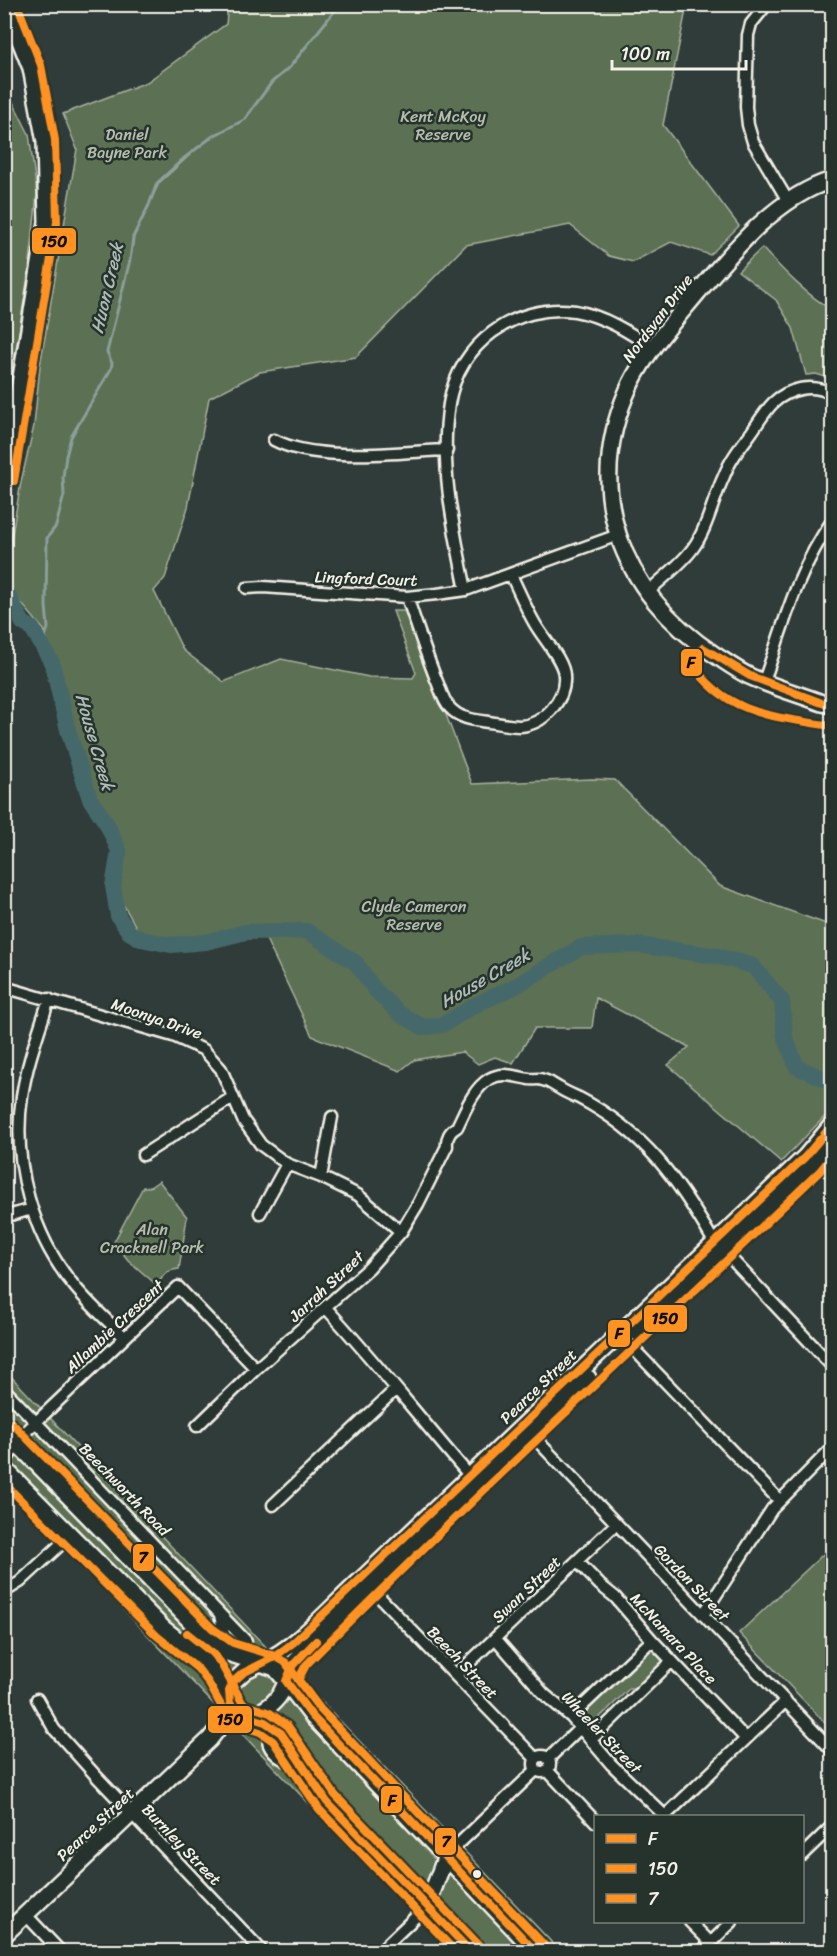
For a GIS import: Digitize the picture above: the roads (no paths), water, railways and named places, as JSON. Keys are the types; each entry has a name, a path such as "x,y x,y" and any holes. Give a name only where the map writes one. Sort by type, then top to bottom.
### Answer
{"main road":[{"path":"4,479 47,222 45,142 31,68 5,4"},
{"name":"Nordsvan Drive","path":"832,180 788,201 740,244 717,268 653,348 632,381 620,411 612,441 609,472 611,503 618,535 627,559 647,593 671,621 704,648 733,667 764,681 832,705"},
{"name":"Pearce Street","path":"809,1160 832,1125"},
{"name":"Pearce Street","path":"527,1430 809,1160 832,1142"},
{"name":"Pearce Street","path":"261,1663 277,1655 294,1642 365,1582 473,1479 626,1341 718,1246"},
{"path":"4,1459 10,1436"},
{"path":"10,1436 187,1620 228,1653 278,1670 312,1716 536,1952"},
{"path":"4,1468 164,1629 205,1660 217,1676 237,1713 270,1725 287,1740 327,1802 471,1952"},
{"name":"Pearce Street","path":"286,1681 295,1662 365,1582"},
{"path":"230,1702 229,1691 236,1679 246,1670 261,1663"},
{"path":"249,1717 275,1702 286,1681"},
{"name":"Pearce Street","path":"4,1935 210,1739 225,1718 230,1702"},
{"name":"Pearce Street","path":"210,1739 249,1717"},
{"path":"427,1906 446,1856"}],"street":[{"path":"767,4 751,24 748,35 746,107 753,142 788,201"},
{"path":"466,590 451,514 447,450 448,406 451,391 470,353 483,339 518,316 536,312 575,312 596,317 616,325 653,348"},
{"path":"647,593 693,548 724,474 772,404 794,390 803,388 822,389 832,394"},
{"path":"274,440 287,447 313,452 447,450"},
{"path":"764,681 798,581 816,544 832,521"},
{"name":"Lingford Court","path":"247,588 263,586 407,597 466,590 618,535"},
{"path":"407,597 432,670 450,708 458,716 471,720 519,726 529,724 542,718 556,703 565,677 561,665 534,623 511,575"},
{"name":"Moonya Drive","path":"4,987 172,1036 204,1050 221,1069 250,1133 261,1145 287,1164 321,1177 358,1196 401,1232"},
{"path":"49,999 27,1069 19,1124 26,1185 32,1209 47,1245 76,1288 124,1337"},
{"name":"Jarrah Street","path":"197,1426 256,1369 369,1268 401,1232 447,1146 446,1141 452,1130 457,1127 474,1094 487,1080 501,1075 530,1079 538,1085 559,1089 594,1106 633,1134 667,1168 718,1246 832,1366"},
{"path":"143,1155 233,1097"},
{"path":"321,1177 332,1117"},
{"path":"809,1160 832,1173"},
{"path":"260,1213 287,1164"},
{"path":"4,1217 32,1209"},
{"name":"Allambie Crescent","path":"10,1436 35,1422 178,1287 256,1369"},
{"path":"326,1308 419,1419 473,1479"},
{"path":"626,1341 779,1500"},
{"name":"Beechworth Road","path":"4,1389 246,1641"},
{"path":"273,1505 396,1389"},
{"name":"Gordon Street","path":"527,1430 832,1750"},
{"path":"703,1615 779,1500 832,1448"},
{"name":"Swan Street","path":"456,1675 616,1524"},
{"path":"4,1592 20,1582 71,1535"},
{"name":"McNamara Place","path":"577,1561 615,1597 652,1640 746,1739"},
{"name":"Beech Street","path":"365,1582 594,1819"},
{"path":"220,1614 228,1653"},
{"name":"Wheeler Street","path":"496,1639 544,1694 571,1717 611,1764 664,1815"},
{"path":"571,1717 652,1640"},
{"path":"592,1739 672,1661"},
{"name":"Burnley Street","path":"37,1699 54,1729 263,1952"},
{"path":"666,1815 786,1701"},
{"path":"446,1856 580,1728"},
{"path":"804,1853 832,1826"},
{"path":"379,1952 427,1906"},
{"path":"26,1915 61,1952"},
{"path":"691,1923 710,1942"},
{"path":"701,1952 731,1923"}],"waterway":[{"name":"Huon Creek","path":"42,645 48,628 47,538 56,526 64,495 63,477 66,456 71,437 111,369 112,363 107,352 130,260 133,237 157,183 213,136 244,120 272,82 289,68 340,4"},
{"name":"House Creek","path":"4,591 23,623 32,628 52,663 68,730 90,799 107,824 119,851 113,886 118,916 129,932 141,939 171,945 206,942 246,932 307,931 356,963 375,990 400,1014 423,1027 442,1025 477,1004 512,988 581,947 638,945 717,956 753,966 782,1001 785,1037 797,1067 832,1082"}],"park label":[{"name":"Kent McKoy Reserve","path":"443,125"},
{"name":"Daniel Bayne Park","path":"127,143"},
{"name":"Clyde Cameron Reserve","path":"414,915"},
{"name":"Alan Cracknell Park","path":"152,1238"}]}
